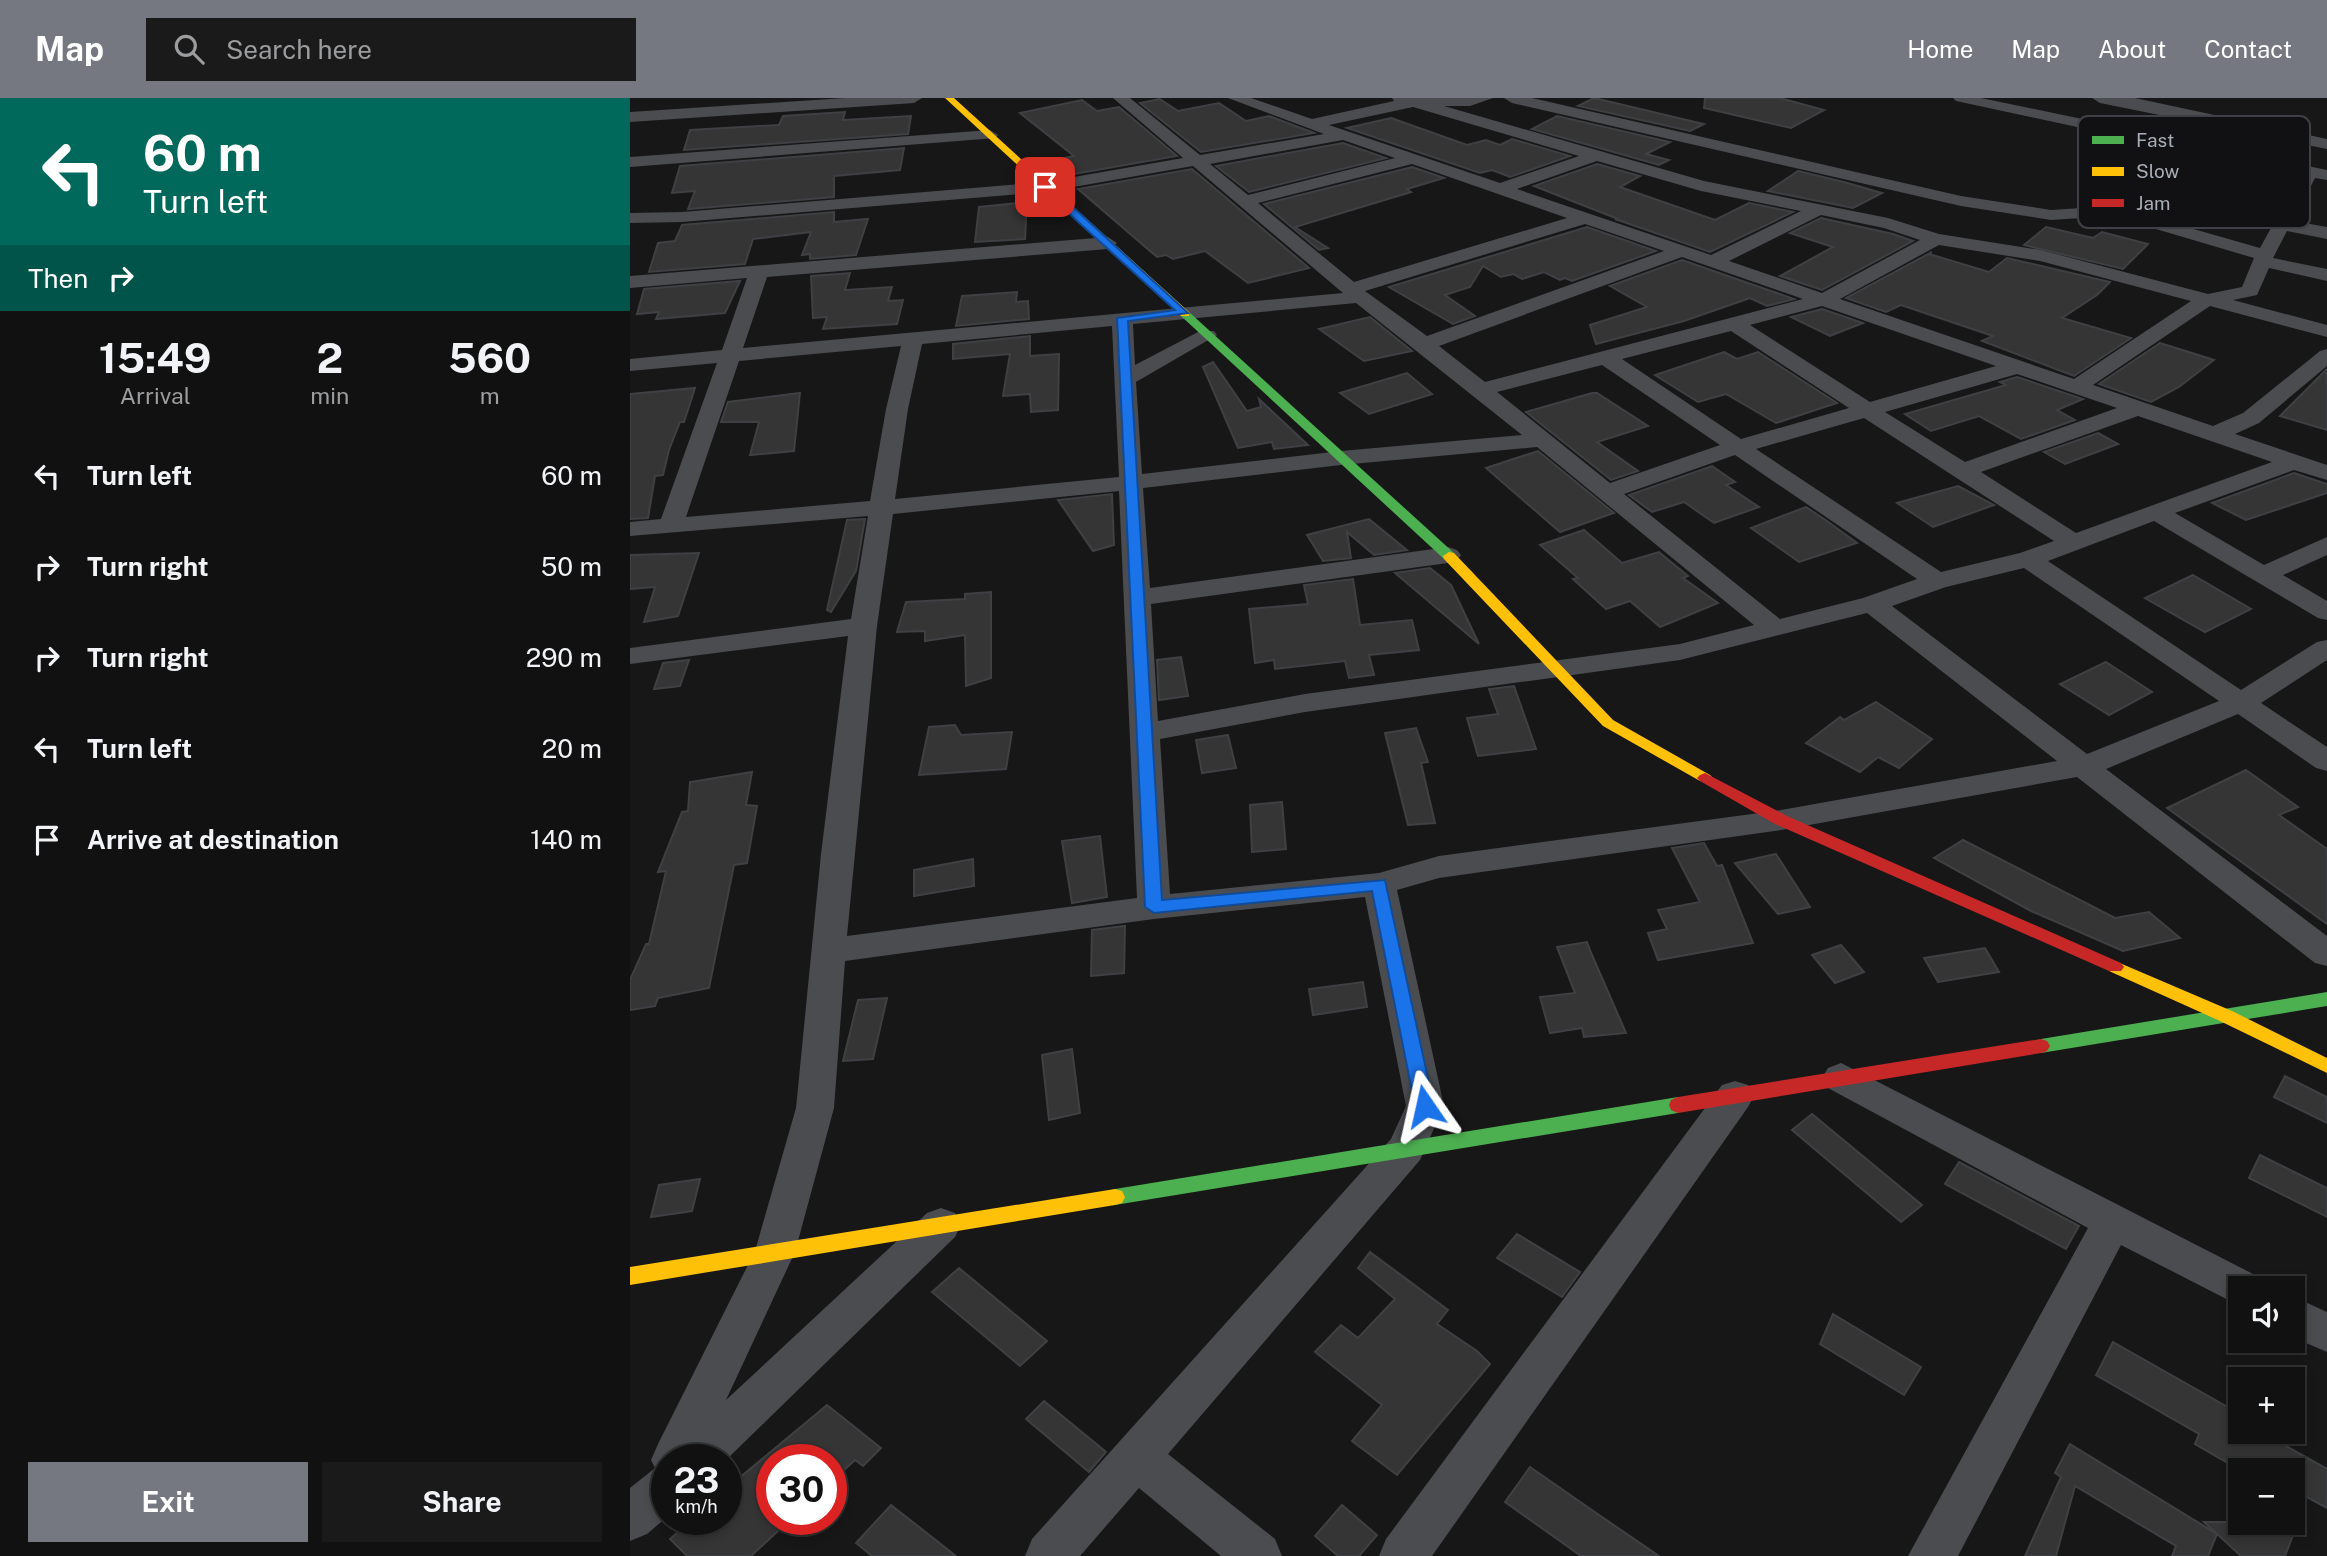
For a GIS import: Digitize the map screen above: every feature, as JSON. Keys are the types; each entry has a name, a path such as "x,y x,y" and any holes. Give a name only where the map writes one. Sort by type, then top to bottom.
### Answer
{"street":[{"path":"630,117 912,98"},
{"path":"949,98 1448,555 1608,723 1781,820 2226,1016 2327,1066"},
{"path":"1121,98 1247,200 1355,293 1424,344 1772,626"},
{"path":"1236,98 2327,473"},
{"path":"1311,124 1405,100 1470,102 1485,98"},
{"path":"1513,98 1961,201 2051,215 2078,213"},
{"path":"1961,98 2078,124"},
{"path":"2100,98 2128,101 2197,116"},
{"path":"1405,100 1701,186 1888,223 1936,239 2041,256 2327,331"},
{"path":"2109,116 2128,101"},
{"path":"630,162 990,135"},
{"path":"630,218 682,217 1045,187 1345,135"},
{"path":"1500,189 1594,156"},
{"path":"1247,200 1413,159"},
{"path":"1712,262 1820,209"},
{"path":"630,232 682,217"},
{"path":"630,365 1183,313 1355,293 1586,219"},
{"path":"2168,228 2327,275"},
{"path":"2076,387 2206,300 2250,291 2280,228"},
{"path":"2302,228 2327,233"},
{"path":"1481,390 1823,300 1936,239"},
{"path":"630,282 1108,243"},
{"path":"1424,344 1682,251"},
{"path":"671,525 760,270"},
{"path":"1122,318 1154,907"},
{"path":"1736,325 2074,543"},
{"path":"1125,379 1207,335"},
{"path":"680,1444 775,1252 815,1108 863,626 880,507 913,338"},
{"path":"2215,435 2251,418 2327,355"},
{"path":"1606,358 1937,581"},
{"path":"1606,492 1737,447 2017,367"},
{"path":"1962,471 2138,408"},
{"path":"630,529 880,507 1341,457 1542,440"},
{"path":"1145,733 1306,703 1680,652 1772,626 1872,604 1937,581 2028,559 2293,462"},
{"path":"2155,512 2327,612"},
{"path":"2263,575 2327,545"},
{"path":"1137,598 1448,555"},
{"path":"2028,559 2327,761"},
{"path":"1872,604 2327,954"},
{"path":"630,656 863,626"},
{"path":"829,951 1154,907 1379,884 1439,867 1781,820 2086,766 2241,703 2327,648"},
{"path":"1049,1556 1406,1149 1425,1106 1379,884"},
{"path":"630,1276 2327,999"},
{"path":"1841,1078 2228,1282"},
{"path":"1403,1556 1735,1096"},
{"path":"1932,1556 2112,1222"},
{"path":"711,1444 941,1225"},
{"path":"2305,1322 2327,1333"},
{"path":"1136,1457 1258,1556"}],"building":[{"path":"1594,98 1704,124 1690,131 1578,106"},
{"path":"1705,98 1780,98 1824,110 1791,128 1704,108"},
{"path":"1160,99 1178,111 1219,103 1246,121 1269,116 1314,133 1201,152 1140,103"},
{"path":"1082,100 1097,111 1119,107 1177,156 1063,176 1046,162 1074,156 1020,113"},
{"path":"845,112 843,120 911,116 908,134 684,150 690,130 779,125 783,116"},
{"path":"1557,116 1670,142 1646,154 1669,160 1659,165 1532,129"},
{"path":"1391,118 1467,145 1486,140 1500,145 1512,139 1570,156 1510,177 1492,170 1480,173 1347,128"},
{"path":"1343,143 1386,158 1249,192 1216,166"},
{"path":"904,148 900,170 834,176 834,197 688,209 695,191 672,193 680,166"},
{"path":"1597,164 1640,176 1620,187 1715,220 1749,203 1793,212 1710,252 1615,219 1618,219 1534,186"},
{"path":"1412,167 1444,178 1407,189 1411,192 1295,227 1328,248 1319,250 1264,204"},
{"path":"1192,169 1309,268 1248,283 1205,251 1173,259 1166,255 1157,257 1078,189"},
{"path":"1798,171 1882,193 1853,208 1768,191"},
{"path":"1027,202 1025,239 975,242 979,207"},
{"path":"834,212 834,222 868,219 856,255 810,259 810,254 802,255 811,232 753,239 745,264 649,272 658,243 675,241 682,225"},
{"path":"1821,218 1913,241 1822,290 1780,276 1833,247 1790,233"},
{"path":"1587,227 1656,251 1572,281 1565,278 1560,280 1544,272 1522,279 1513,274 1501,277 1483,266 1470,287 1445,295 1475,316 1453,324 1389,287"},
{"path":"2046,227 2093,238 2102,232 2148,244 2123,269 2024,245"},
{"path":"1932,252 1929,254 1989,272 2007,258 2110,282 2097,295 2062,318 2131,338 2074,376 1982,341 1993,336 1901,305 1886,312 1846,298"},
{"path":"1682,260 1794,299 1767,306 1750,298 1684,321 1596,344 1590,325 1647,307 1610,286"},
{"path":"850,273 845,290 892,287 888,301 903,300 897,324 823,329 827,317 813,318 811,276"},
{"path":"740,281 725,313 656,319 659,312 637,314 644,289"},
{"path":"1017,292 1016,302 1028,301 1029,319 956,326 962,296"},
{"path":"1822,309 1863,323 1830,336 1791,317"},
{"path":"1370,317 1412,351 1364,361 1319,329"},
{"path":"1030,336 1030,356 1059,354 1058,410 1031,412 1030,394 1003,396 1010,354 953,359 953,344"},
{"path":"2160,343 2214,360 2179,387 2151,402 2099,384"},
{"path":"1724,352 1737,359 1758,352 1837,403 1776,423 1726,394 1698,402 1655,375"},
{"path":"1213,362 1247,411 1261,407 1259,399 1308,445 1274,449 1272,442 1238,448 1203,367"},
{"path":"2327,369 2327,430 2280,416"},
{"path":"1407,373 1432,394 1369,414 1340,393"},
{"path":"2017,377 2083,399 2057,410 2075,420 2021,439 1979,416 1931,431 1905,414 2006,385 2000,382"},
{"path":"695,388 684,422 680,422 669,450 663,475 655,476 648,518 630,519 630,394"},
{"path":"800,393 794,451 750,455 759,422 721,422 728,402"},
{"path":"1597,393 1648,426 1597,442 1638,471 1611,480 1526,412"},
{"path":"2098,433 2118,444 2065,464 2044,452"},
{"path":"1538,451 1614,513 1560,532 1486,468"},
{"path":"1712,466 1735,482 1726,485 1759,507 1714,523 1684,502 1652,512 1629,495"},
{"path":"2294,473 2327,484 2327,493 2246,520 2212,503"},
{"path":"1958,486 1994,505 1933,527 1897,503"},
{"path":"1112,494 1114,545 1093,551 1058,500"},
{"path":"1806,507 1857,543 1799,562 1751,528"},
{"path":"865,519 856,571 831,612 827,610 847,520"},
{"path":"1369,519 1407,550 1374,555 1347,532 1351,558 1323,561 1307,535"},
{"path":"1584,530 1622,563 1659,552 1688,576 1683,578 1718,603 1660,627 1630,601 1606,609 1573,579 1578,578 1540,545"},
{"path":"699,553 678,616 644,622 655,587 630,589 630,555"},
{"path":"1430,568 1451,585 1479,644 1395,573"},
{"path":"2193,575 2251,609 2205,632 2145,598"},
{"path":"1353,579 1360,625 1412,620 1419,650 1369,655 1374,675 1349,678 1345,661 1275,669 1274,660 1255,663 1249,609 1308,604 1304,585"},
{"path":"991,592 991,678 966,686 965,635 925,641 925,631 897,632 906,602 965,599 965,594"},
{"path":"1181,657 1188,696 1159,700 1157,660"},
{"path":"689,660 680,686 654,689 663,663"},
{"path":"2106,662 2152,692 2109,715 2060,684"},
{"path":"1514,686 1536,749 1478,756 1467,718 1498,714 1489,689"},
{"path":"1876,702 1932,739 1899,768 1878,757 1860,772 1806,743 1840,717 1844,720"},
{"path":"955,725 961,735 1012,732 1006,769 919,775 929,727"},
{"path":"1416,728 1428,762 1421,763 1435,823 1408,825 1385,733"},
{"path":"1228,735 1236,768 1202,773 1196,740"},
{"path":"2246,770 2298,807 2279,815 2327,849 2327,924 2167,808"},
{"path":"752,772 746,805 757,806 747,863 734,865 709,988 658,998 655,1006 630,1010 630,980 646,944 649,944 666,871 658,872 682,812 688,811 690,782"},
{"path":"1282,802 1286,849 1252,852 1250,805"},
{"path":"1100,836 1107,897 1072,903 1062,841"},
{"path":"1963,840 2115,918 2149,912 2180,938 2123,951 2031,911 1934,858"},
{"path":"1704,843 1717,866 1722,865 1753,943 1658,960 1648,933 1667,929 1658,910 1700,902 1672,848"},
{"path":"1776,854 1810,907 1778,914 1735,863"},
{"path":"973,859 974,886 914,896 914,870"},
{"path":"1125,926 1124,973 1091,976 1092,930"},
{"path":"1587,942 1626,1033 1584,1037 1582,1028 1550,1033 1540,997 1575,993 1557,947"},
{"path":"1841,945 1864,972 1835,983 1812,955"},
{"path":"1985,948 1999,972 1938,982 1924,958"},
{"path":"1363,982 1367,1007 1313,1015 1309,989"},
{"path":"887,998 873,1059 843,1061 858,1000"},
{"path":"1072,1049 1080,1113 1049,1120 1042,1055"},
{"path":"2285,1076 2327,1097 2327,1123 2274,1097"},
{"path":"1812,1114 1922,1205 1901,1222 1792,1130"},
{"path":"2260,1155 2327,1188 2327,1217 2249,1178"},
{"path":"1959,1162 2079,1226 2066,1249 1945,1184"},
{"path":"700,1179 692,1211 651,1217 659,1185"},
{"path":"1517,1234 1580,1272 1562,1297 1497,1258"},
{"path":"1370,1252 1448,1310 1437,1324 1477,1351 1490,1364 1397,1475 1352,1441 1382,1405 1315,1352 1341,1325 1358,1338 1395,1299 1358,1268"},
{"path":"959,1268 1047,1341 1020,1366 932,1292"},
{"path":"1833,1314 1921,1367 1904,1395 1820,1344"},
{"path":"2113,1342 2228,1407 2228,1444 2282,1444 2327,1469 2327,1508 2305,1496 2305,1458 2228,1458 2228,1463 2195,1444 2199,1434 2096,1375"},
{"path":"1044,1401 1106,1452 1089,1472 1026,1419"},
{"path":"827,1405 881,1448 863,1466 855,1460 847,1467 847,1444 780,1444"},
{"path":"2070,1444 2217,1534 2208,1556 2172,1556 2176,1546 2075,1486 2056,1556 2025,1556 2061,1477 2055,1473"},
{"path":"756,1464 756,1535 774,1535 751,1556 687,1556 670,1539 675,1535 742,1535 742,1476"},
{"path":"1530,1467 1659,1556 1581,1556 1505,1502"},
{"path":"891,1505 956,1556 872,1556 856,1543"},
{"path":"1342,1505 1377,1535 1359,1556 1338,1556 1315,1536"},
{"path":"2204,1522 2228,1522 2228,1535 2293,1535 2285,1556 2241,1556"}],"traffic: fast":[{"path":"1185,314 1449,556"},
{"path":"2041,1046 2327,999"},
{"path":"1115,1197 1678,1105"}],"traffic: slow":[{"path":"949,98 1185,314"},
{"path":"1449,556 1608,723 1705,778"},
{"path":"2115,967 2226,1016 2327,1066"},
{"path":"630,1276 1115,1197"}],"traffic: jam":[{"path":"1705,778 1781,820 2115,967"},
{"path":"1678,1105 2041,1046"}],"route":[{"path":"1045,187 1183,313 1122,318 1154,907 1379,884 1425,1106"}]}
